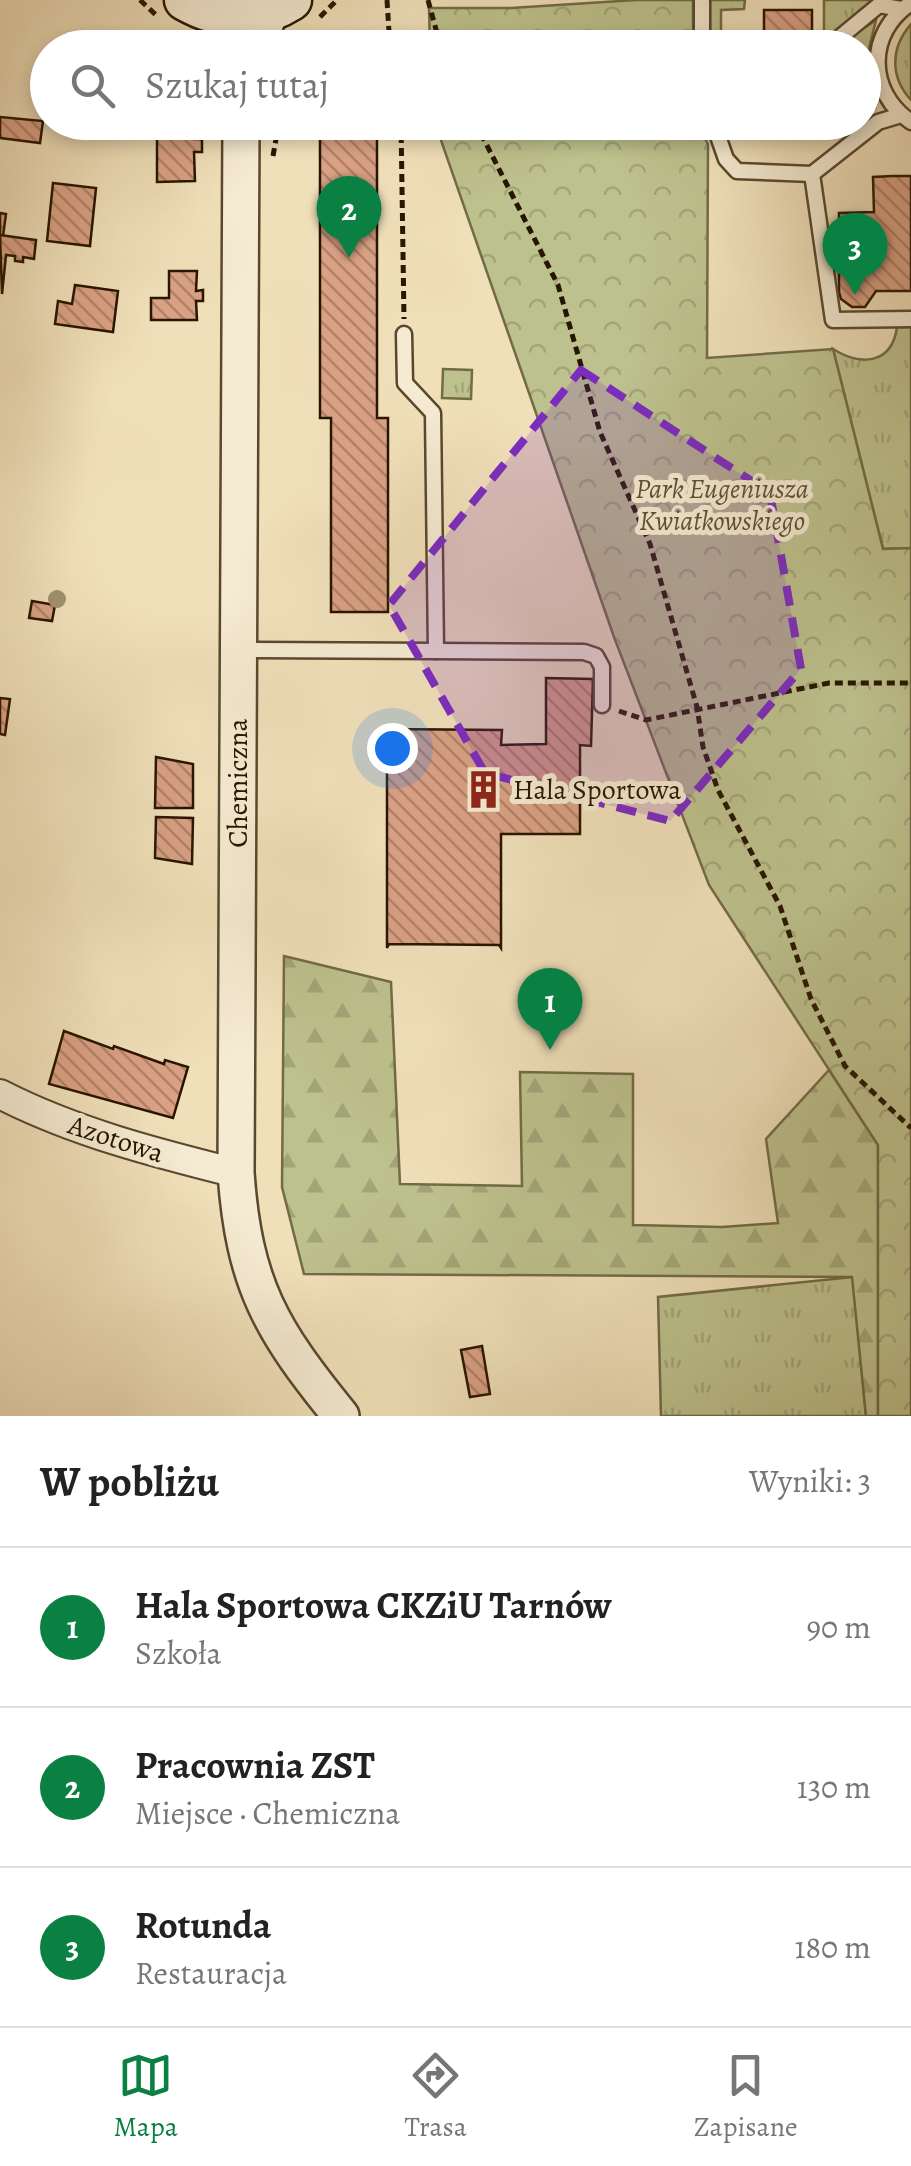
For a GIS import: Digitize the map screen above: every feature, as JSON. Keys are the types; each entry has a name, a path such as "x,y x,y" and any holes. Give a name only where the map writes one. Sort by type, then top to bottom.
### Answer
{"main road":[{"path":"212,21 246,16 273,20"}],"street":[{"name":"Chemiczna","path":"240,140 236,1173 249,1266 269,1316 295,1360 340,1416"},
{"name":"Azotowa","path":"0,1094 36,1112 236,1173"}],"lane":[{"path":"702,0 702,30"},
{"path":"849,30 879,5 906,6"},
{"path":"881,38 890,21 906,6"},
{"path":"881,82 884,95 906,119"},
{"path":"881,122 906,119"},
{"path":"719,140 726,159 737,171 812,174 855,140"},
{"path":"812,174 833,320 911,319"},
{"path":"404,334 405,384 433,413 436,651"},
{"path":"238,650 584,652 596,656 602,667 602,705"}],"path":[{"path":"387,0 389,30"},
{"path":"428,0 436,30"},
{"path":"400,140 404,334"},
{"path":"484,140 558,285 600,432 650,544 718,790 780,906 811,1000 846,1066 911,1128"},
{"path":"602,705 646,720 829,683 911,683"}],"highlighted area":[{"path":"581,370 770,493 801,669 670,821 485,773 389,605"}],"green space":[{"path":"693,0 693,30 430,30 429,8"},
{"path":"710,0 745,0 744,9 721,10 721,30 710,30"},
{"path":"824,0 876,0 836,30 824,30"},
{"path":"876,20 874,30 861,30"},
{"path":"911,24 911,100 899,82 895,62 899,43"},
{"name":"Park Eugeniusza Kwiatkowskiego","path":"441,140 706,140 707,358 833,349 883,549 911,548 911,1416 878,1416 878,1145 709,885 614,637"},
{"path":"897,327 911,327 911,548 883,549 833,349 854,358 873,359 889,349"},
{"path":"443,369 472,370 471,399 442,398"},
{"path":"284,956 391,982 400,1184 522,1186 520,1072 633,1074 633,1225 722,1227 778,1223 766,1139 829,1070 878,1145 878,1416 866,1416 852,1277 304,1274 282,1187"},
{"path":"853,1277 866,1416 661,1416 658,1297"}],"building":[{"path":"764,10 812,10 812,30 764,30"},
{"path":"0,117 30,120 30,140 40,140 40,143 0,138"},
{"path":"157,140 202,140 202,152 194,152 195,181 157,182"},
{"path":"320,140 377,140 377,418 388,418 388,612 331,612 331,418 320,418"},
{"path":"911,176 911,291 876,291 865,307 852,307 841,299 839,292 839,213 874,212 873,177"},
{"path":"53,183 96,188 90,246 47,241"},
{"path":"0,213 6,214 3,236 0,235"},
{"path":"0,235 36,240 34,259 23,257 23,262 15,261 15,256 6,255 2,294"},
{"path":"169,271 197,271 196,291 203,290 203,301 196,301 197,320 151,320 151,298 169,298"},
{"path":"75,285 118,291 113,332 55,324 58,301 72,304"},
{"path":"32,601 55,605 52,621 29,618"},
{"name":"Hala Sportowa","path":"546,678 593,679 591,746 580,745 580,834 501,834 501,948 389,944 387,948 387,729 502,730 501,745 546,744"},
{"path":"0,698 10,699 5,735 0,734"},
{"path":"156,757 193,764 193,808 155,808"},
{"path":"156,817 193,818 192,864 155,858"},
{"path":"64,1031 164,1064 165,1060 188,1067 173,1118 49,1084"},
{"path":"482,1346 490,1394 470,1397 461,1350"}],"place":[{"name":"Pracownia ZST","path":"349,258"},
{"name":"Rotunda","path":"855,295"},
{"name":"Hala Sportowa","path":"483,790"},
{"name":"Hala Sportowa CKZiU Tarnów","path":"550,1050"}]}
